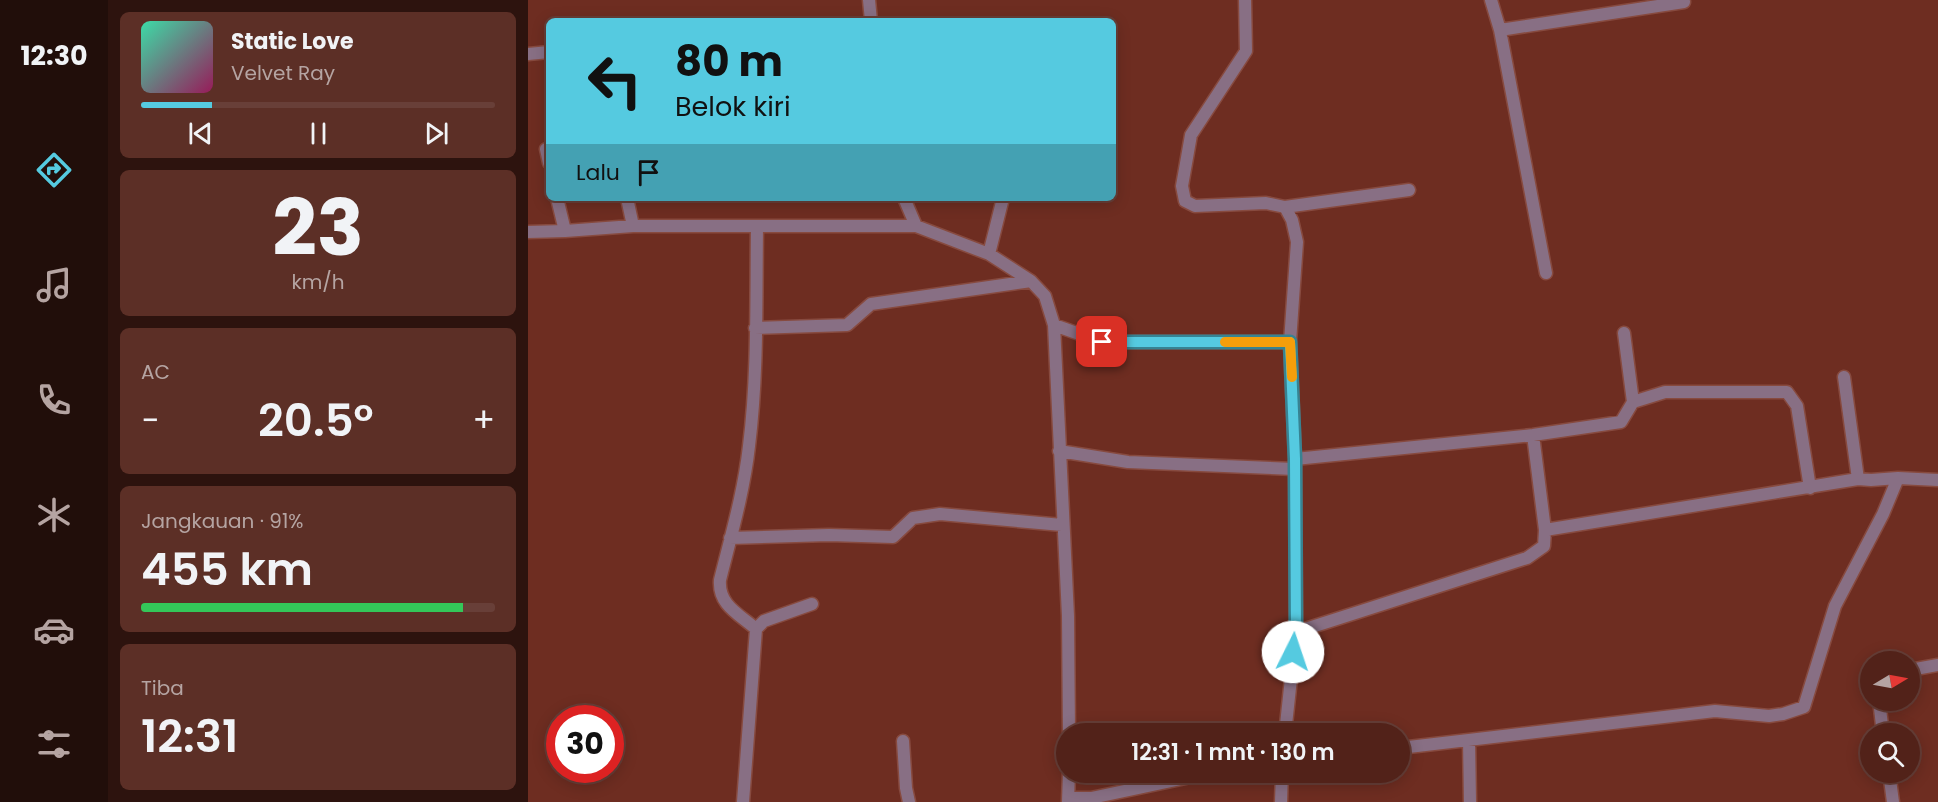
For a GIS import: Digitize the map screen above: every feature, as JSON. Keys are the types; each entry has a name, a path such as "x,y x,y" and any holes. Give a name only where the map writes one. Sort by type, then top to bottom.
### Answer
{"street":[{"path":"869,0 872,18"},
{"path":"1245,0 1246,51 1191,135 1182,186 1185,201 1195,206 1266,203 1285,207 1409,190"},
{"path":"1491,0 1500,30 1545,273"},
{"path":"1500,30 1612,6 1684,2"},
{"path":"528,54 546,52"},
{"path":"558,201 565,231"},
{"path":"628,201 633,226"},
{"path":"905,201 916,226"},
{"path":"989,254 1002,201"},
{"path":"1285,207 1292,220 1297,242 1290,342 1296,632 1286,723"},
{"path":"528,232 633,226 916,226 989,254 1031,281 1045,296 1054,325 1068,616 1069,723"},
{"path":"756,629 725,603 719,592 749,448 754,397 757,227"},
{"path":"755,328 847,325 871,304 1031,281"},
{"path":"1054,325 1102,342 1290,342"},
{"path":"1059,451 1128,462 1294,464 1622,422 1633,402 1624,333"},
{"path":"1844,377 1858,479"},
{"path":"1633,402 1665,392 1787,392 1797,406 1810,488"},
{"path":"1296,632 1527,558 1544,546 1545,530 1533,435"},
{"path":"1410,747 1715,711 1769,716 1804,707 1835,606 1883,514 1898,478"},
{"path":"1545,530 1858,479 1938,480"},
{"path":"730,538 829,535 893,537 913,519 940,514 1062,525"},
{"path":"742,802 753,642 756,629 764,621 812,604"},
{"path":"1920,668 1938,665"},
{"path":"1469,740 1470,802"},
{"path":"903,741 909,802"},
{"path":"1069,783 1069,800 1087,799 1162,783"},
{"path":"1281,802 1282,783"},
{"path":"1890,783 1893,802"}],"slow traffic":[{"path":"1225,342 1290,342 1292,377"}],"route":[{"path":"1102,342 1290,342 1295,459 1296,632 1293,652"}]}
